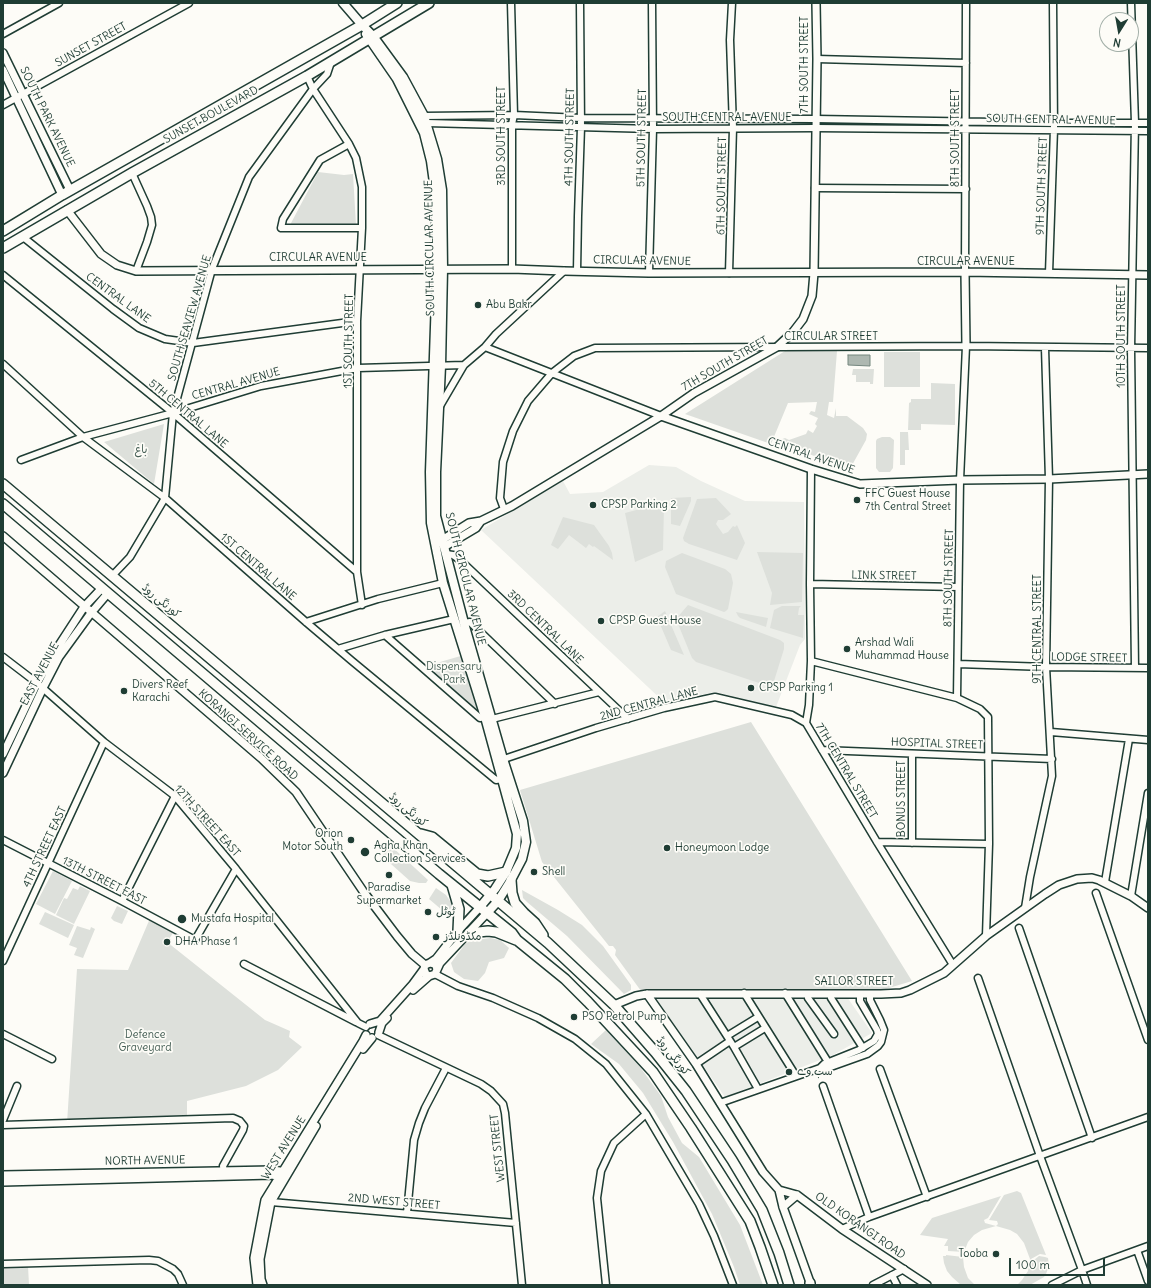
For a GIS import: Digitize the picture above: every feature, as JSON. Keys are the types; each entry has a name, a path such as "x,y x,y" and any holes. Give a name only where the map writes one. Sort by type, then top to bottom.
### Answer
{"main road":[{"name":"SOUTH CIRCULAR AVENUE","path":"343,3 403,77 425,120 438,159 442,190 438,366 430,472 431,523 443,583 488,718"},
{"name":"SUNSET BOULEVARD","path":"3,231 70,190 362,25 397,3"},
{"name":"SUNSET BOULEVARD","path":"3,248 132,173 307,76 430,3"},
{"name":"SOUTH CIRCULAR AVENUE","path":"371,37 397,79 424,133 435,190 440,269"},
{"name":"SOUTH CIRCULAR AVENUE","path":"438,366 440,406 436,472 436,516 488,718 500,760 523,821 526,842 522,859 484,910"},
{"name":"کورنگی روڈ","path":"3,484 548,943 614,1005 655,1052 686,1092 732,1160 762,1210 780,1253 789,1285"},
{"path":"3,504 451,884 512,933 517,940 565,979 608,1022 653,1072 692,1128 750,1221 773,1285"},
{"name":"SOUTH CIRCULAR AVENUE","path":"500,760 503,779 517,834 516,848 509,876"},
{"path":"416,832 432,837 477,874 488,876 509,876 515,903 535,923 548,943"},
{"path":"451,884 459,909 458,931"},
{"path":"469,932 496,932 517,940"}],"street":[{"path":"3,34 59,3"},
{"name":"SUNSET STREET","path":"3,105 189,3"},
{"name":"3RD SOUTH STREET","path":"511,3 514,115 512,124 512,269"},
{"name":"4TH SOUTH STREET","path":"577,271 581,127 580,3"},
{"name":"5TH SOUTH STREET","path":"649,273 653,129 652,3"},
{"name":"6TH SOUTH STREET","path":"730,273 733,128 730,40 732,3"},
{"name":"7TH SOUTH STREET","path":"444,547 469,523 480,521 512,506 661,416 694,393 777,347 793,332 802,320 812,296 814,273 817,59 816,3"},
{"name":"8TH SOUTH STREET","path":"965,272 966,3"},
{"name":"9TH SOUTH STREET","path":"1049,273 1054,126 1053,3"},
{"name":"10TH SOUTH STREET","path":"1131,3 1135,123 1131,349 1135,668"},
{"name":"SOUTH PARK AVENUE","path":"3,53 70,190"},
{"path":"817,59 966,63"},
{"name":"SOUTH SEAVIEW AVENUE","path":"112,576 130,557 165,498 173,414 212,269 249,177 313,89 327,74 331,62"},
{"name":"SOUTH PARK AVENUE","path":"3,70 62,195"},
{"path":"307,76 313,89"},
{"name":"1ST SOUTH STREET","path":"313,89 349,144 356,158 362,187 361,270 358,321 357,572 362,605"},
{"path":"425,120 514,115 581,118 966,121 1054,126 1148,122"},
{"name":"SOUTH CENTRAL AVENUE","path":"425,120 653,129 966,129 1054,126 1148,131"},
{"path":"349,144 320,160 283,219 281,228 362,228"},
{"path":"68,210 101,254 117,265 136,271 152,225 147,206 132,173"},
{"path":"815,188 966,189"},
{"name":"CENTRAL LANE","path":"23,237 139,328 165,339 193,343 358,321"},
{"name":"CIRCULAR AVENUE","path":"136,271 212,269 512,269 649,273 965,272 1148,275"},
{"path":"440,406 464,365 485,347 496,334 564,271"},
{"path":"965,272 966,346"},
{"name":"5TH CENTRAL LANE","path":"3,275 173,414 357,572"},
{"name":"8TH SOUTH STREET","path":"957,698 960,480 966,346"},
{"name":"CIRCULAR STREET","path":"504,509 500,498 503,462 513,431 528,401 552,373 574,356 596,348 966,346 1148,348"},
{"name":"CENTRAL AVENUE","path":"485,347 661,416 811,469 860,484 960,480 1049,479 1148,474"},
{"name":"9TH CENTRAL STREET","path":"1025,908 1030,877 1052,776 1051,732 1046,667 1049,479 1045,348"},
{"name":"1ST CENTRAL LANE","path":"3,364 83,437 165,498 338,649 496,780 503,779"},
{"name":"CENTRAL AVENUE","path":"21,460 83,437 173,414 261,386 358,368 464,365"},
{"name":"7TH CENTRAL STREET","path":"811,469 811,661 809,705 806,723 953,965"},
{"name":"KORANGI SERVICE ROAD","path":"3,536 261,758 296,792 363,891 412,954 430,969 458,986 494,998 538,1018 575,1039 606,1064 646,1114 699,1204 714,1236 733,1285"},
{"name":"3RD CENTRAL LANE","path":"444,547 460,560 628,719"},
{"path":"306,622 378,599 443,583"},
{"name":"LINK STREET","path":"810,584 958,587"},
{"name":"EAST AVENUE","path":"3,773 58,647 84,606 105,590"},
{"name":"EAST AVENUE","path":"3,754 40,686 91,613 105,590"},
{"path":"338,649 384,635 454,619"},
{"path":"464,624 470,622 555,704"},
{"path":"384,635 480,718 488,718 555,704 599,692"},
{"name":"12TH STREET EAST","path":"3,657 40,686 104,742 175,796 236,869 358,1023 372,1032"},
{"path":"811,661 957,698 980,709 988,717 989,844 986,936"},
{"name":"LODGE STREET","path":"958,664 1148,668"},
{"name":"2ND CENTRAL LANE","path":"500,760 664,708 715,698 792,715 806,723"},
{"path":"1051,732 1148,740"},
{"path":"1105,882 1129,739"},
{"name":"4TH STREET EAST","path":"3,961 104,742"},
{"name":"HOSPITAL STREET","path":"822,750 1052,759"},
{"name":"BONUS STREET","path":"912,754 912,843"},
{"path":"1131,896 1148,793"},
{"path":"122,901 175,796"},
{"name":"13TH STREET EAST","path":"3,840 195,940 236,869"},
{"name":"BONUS STREET","path":"877,842 989,844"},
{"name":"SAILOR STREET","path":"614,1005 636,996 647,994 901,993 934,979 953,965 986,936 1025,908 1059,885 1072,881 1092,878 1105,882 1131,896 1148,908"},
{"path":"1096,893 1148,1040"},
{"name":"WEST AVENUE","path":"372,1032 417,986 458,931 484,910"},
{"name":"WEST AVENUE","path":"257,1285 254,1258 266,1200 380,1021 414,984 430,969 440,963 469,932 484,910"},
{"path":"1018,928 1092,1138"},
{"path":"244,964 358,1023"},
{"path":"978,978 1087,1285"},
{"path":"786,993 828,1062"},
{"path":"647,994 696,1064 763,1172 779,1190 783,1207 810,1284"},
{"path":"700,994 734,1047 758,1089"},
{"path":"744,994 796,1076"},
{"path":"808,994 808,998 834,1034"},
{"path":"831,994 831,998 863,1048"},
{"path":"820,1068 828,1062 863,1048 874,1041 878,1034 860,1001 860,994"},
{"path":"720,1103 820,1068 825,1069 867,1054 881,1042 884,1030 870,1000 870,994"},
{"path":"696,1064 728,1038 758,1017"},
{"path":"734,1047 765,1028"},
{"name":"WEST STREET","path":"372,1032 481,1084 491,1091 503,1104 522,1285"},
{"path":"3,1034 52,1059"},
{"path":"407,1213 414,1140 417,1128 425,1108 446,1068"},
{"path":"880,1069 927,1197"},
{"path":"3,1120 17,1086"},
{"path":"823,1086 869,1217"},
{"path":"606,1285 597,1198 601,1171 614,1143 646,1114"},
{"path":"842,1228 1148,1117"},
{"path":"3,1125 233,1118 240,1120 244,1126 223,1166 224,1174"},
{"name":"NORTH AVENUE","path":"3,1182 224,1174"},
{"name":"NORTH AVENUE","path":"3,1175 283,1175"},
{"name":"WEST AVENUE","path":"264,1285 261,1279 260,1259 271,1202 283,1175"},
{"name":"OLD KORANGI ROAD","path":"779,1190 797,1195 842,1228 926,1285"},
{"path":"783,1207 797,1195"},
{"name":"2ND WEST STREET","path":"271,1202 516,1223"},
{"path":"1052,1285 1082,1270 1148,1246"},
{"path":"1137,1250 1148,1281"},
{"path":"3,1264 158,1261 173,1268 178,1274 183,1285"},
{"path":"873,1285 904,1269"},
{"path":"892,1275 897,1285"},
{"path":"257,1285 264,1285"}],"shaded area":[{"path":"848,355 870,355 870,366 848,365"},
{"path":"649,465 676,467 701,481 745,501 804,502 805,639 800,645 776,707 715,692 665,703 481,530 563,481 570,494 603,492"},
{"path":"655,997 847,997 872,1033 833,1055 725,1097"}],"green space":[{"path":"318,172 344,175 353,174 356,225 290,225"},
{"path":"785,351 837,351 833,402 829,402 827,415 834,418 836,408 836,416 847,416 863,428 867,434 866,440 851,467 847,468 779,443 780,440 785,438 789,440 806,434 808,430 813,433 817,426 815,424 818,418 809,414 811,411 815,412 817,402 788,403 771,444 685,414"},
{"path":"884,352 920,352 920,387 884,387"},
{"path":"853,369 874,369 873,384 870,384 870,382 856,382 856,375 852,375"},
{"path":"931,383 955,384 955,425 921,424 921,430 908,430 909,403 911,402 911,399 931,399"},
{"name":"باغ","path":"164,424 154,484 104,442"},
{"path":"900,432 908,432 909,450 905,450 905,465 900,465"},
{"path":"882,437 890,437 894,440 893,468 890,472 879,472 876,468 876,441"},
{"path":"691,497 691,501 680,526 671,524 671,498"},
{"path":"716,498 731,514 723,520 718,520 716,524 723,534 728,532 733,526 735,527 737,525 745,543 737,560 684,541 683,538 697,499"},
{"path":"659,504 664,506 663,550 635,562 625,513"},
{"path":"563,517 594,525 609,546 613,560 594,546 593,547 589,544 586,548 569,535 558,549 551,545"},
{"path":"757,552 803,553 802,602 770,605 772,593"},
{"path":"682,553 725,569 731,574 733,583 728,609 726,611 724,612 676,594 665,567 666,561"},
{"path":"688,605 780,640 784,643 784,649 774,681 770,685 765,685 696,662 692,658 676,619"},
{"path":"782,606 801,606 799,608 798,615 804,615 803,638 770,628 774,610"},
{"path":"665,611 684,655 671,650 657,617"},
{"path":"736,612 768,618 766,627 740,618"},
{"name":"Dispensary Park","path":"464,655 484,716 480,717 423,667"},
{"name":"Honeymoon Lodge","path":"751,722 912,981 879,991 641,991 615,955 616,950 613,946 609,946 542,862 520,790"},
{"path":"390,845 428,880 426,883 410,881 382,856"},
{"path":"53,871 72,881 55,914 36,904"},
{"path":"80,886 90,891 74,924 56,915 64,898 67,899 73,888 78,890"},
{"path":"436,888 446,895 452,904 452,913 449,916 429,899"},
{"path":"522,890 582,925 603,946 631,985 631,990 624,994 567,936 523,898"},
{"path":"117,906 128,911 122,924 111,918"},
{"path":"45,912 74,925 68,938 39,924"},
{"name":"Defence Graveyard","path":"151,916 175,930 167,942 265,1020 290,1031 289,1037 302,1047 278,1070 246,1086 187,1101 187,1119 67,1123 77,969 128,970"},
{"path":"77,926 90,930 91,927 95,929 83,958 74,955 77,948 69,945"},
{"path":"490,938 500,940 509,948 504,958 489,962 485,973 478,981 464,979 454,972 451,963 465,944 470,941"},
{"path":"606,1030 640,1067 661,1096 668,1117 682,1143 699,1157 740,1225 763,1285 740,1285 712,1214 673,1142 643,1093 619,1064 591,1044"},
{"path":"1017,1191 1021,1193 1046,1255 1040,1254 1031,1259 1034,1260 1039,1256 1048,1258 1049,1266 1044,1277 1030,1285 1017,1285 1028,1271 1030,1259 1024,1243 1017,1234 1010,1230 996,1226 998,1224 997,1221 989,1220 1004,1195"},
{"path":"1001,1196 988,1218 984,1220 985,1223 996,1226 982,1230 974,1235 968,1242 964,1252 948,1251 948,1246 944,1246 948,1239 920,1235 932,1218"},
{"path":"943,1256 963,1257 964,1267 968,1278 975,1285 961,1285 952,1277 947,1271 944,1263"},
{"path":"28,1266 29,1285 3,1285 3,1267"}],"place":[{"name":"Abu Bakr","path":"478,305"},
{"name":"FFC Guest House 7th Central Street","path":"857,500"},
{"name":"CPSP Parking 2","path":"593,505"},
{"name":"CPSP Guest House","path":"601,621"},
{"name":"Arshad Wali Muhammad House","path":"847,649"},
{"name":"CPSP Parking 1","path":"751,688"},
{"name":"Divers Reef Karachi","path":"124,691"},
{"name":"Orion Motor South","path":"351,840"},
{"name":"Honeymoon Lodge","path":"667,848"},
{"name":"Agha Khan Collection Services","path":"365,852"},
{"name":"Shell","path":"534,872"},
{"name":"Paradise Supermarket","path":"389,875"},
{"name":"ٹوٹل","path":"428,912"},
{"name":"Mustafa Hospital","path":"182,919"},
{"name":"مکڈونلڈز","path":"436,937"},
{"name":"DHA Phase 1","path":"167,942"},
{"name":"PSO Petrol Pump","path":"574,1017"},
{"name":"سب وے","path":"789,1072"},
{"name":"Tooba","path":"996,1254"}]}
